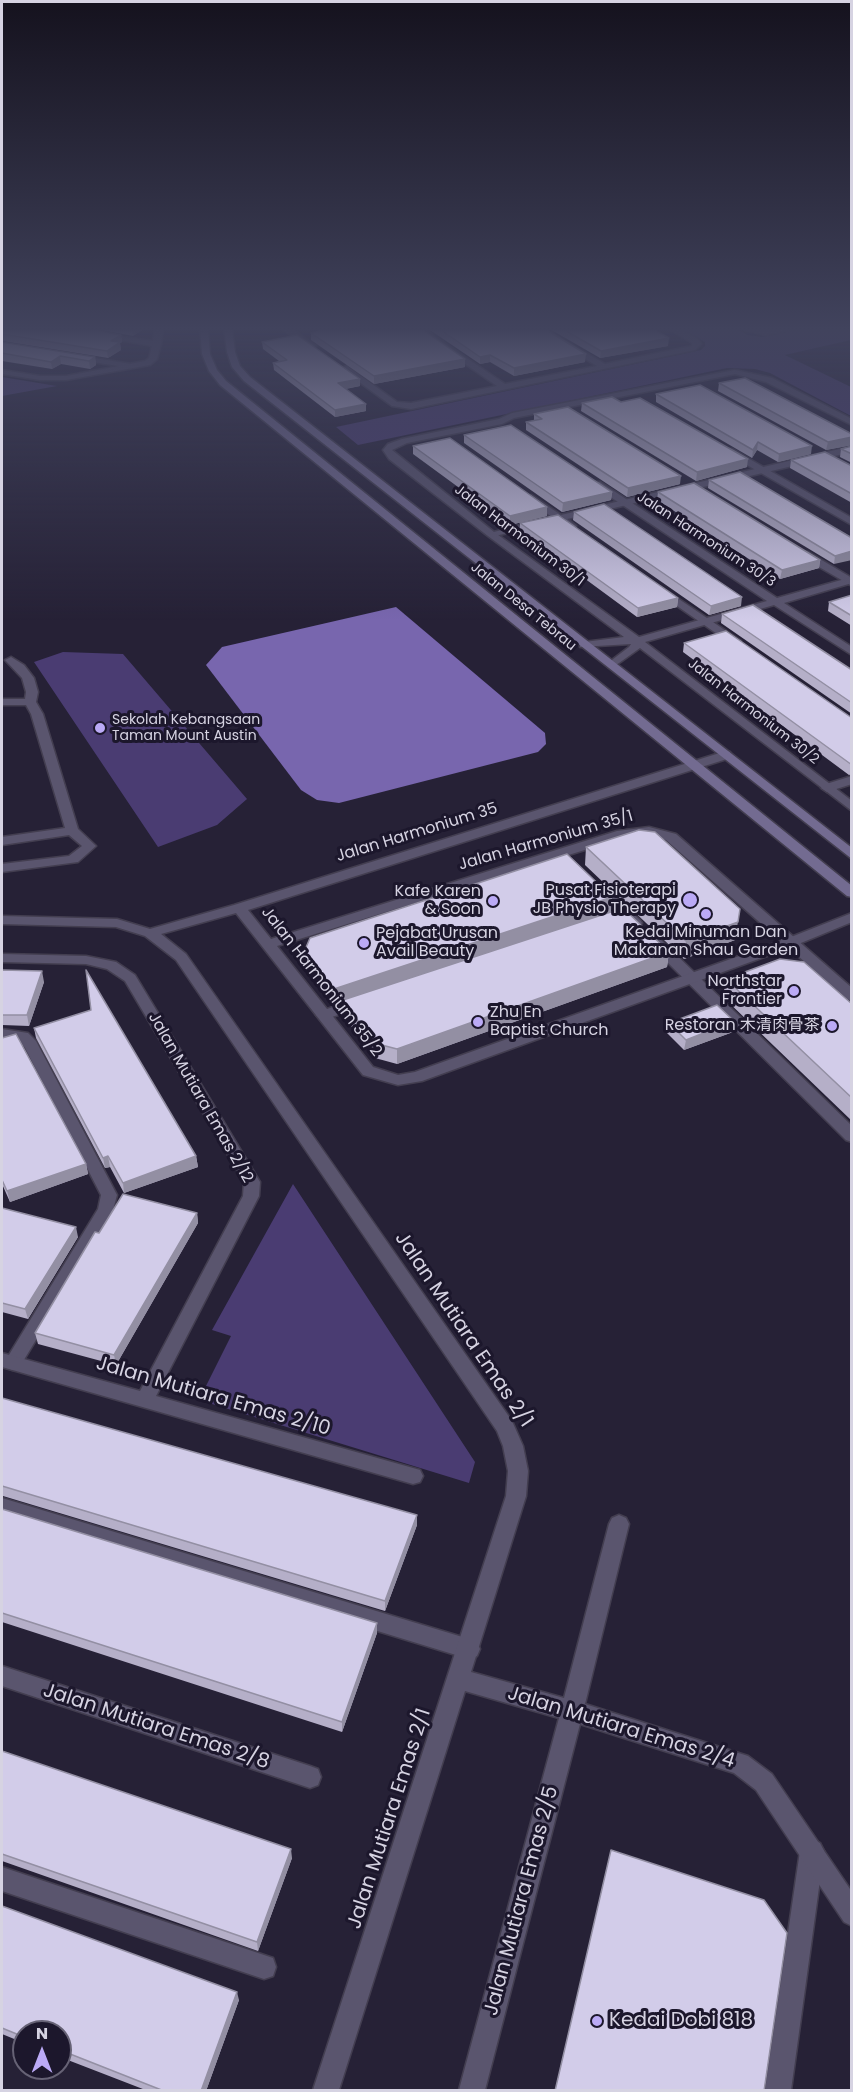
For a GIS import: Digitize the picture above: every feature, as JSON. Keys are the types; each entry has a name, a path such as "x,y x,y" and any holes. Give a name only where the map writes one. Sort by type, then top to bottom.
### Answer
{"street":[{"name":"Jalan Desa Tebrau","path":"275,426 852,893"},
{"name":"Jalan Desa Tebrau","path":"307,426 852,855"},
{"name":"Jalan Harmonium 30/1","path":"486,426 445,438 391,446 387,450 392,457 491,534 637,641"},
{"path":"721,447 852,522"},
{"path":"491,534 852,449"},
{"path":"814,450 843,465"},
{"name":"Jalan Harmonium 30/3","path":"587,477 852,652"},
{"path":"684,480 704,492"},
{"path":"523,492 578,531"},
{"path":"790,545 850,581"},
{"path":"584,645 624,640 637,641 850,581"},
{"path":"651,583 745,649"},
{"path":"612,665 634,649 637,641"},
{"name":"Jalan Harmonium 30/2","path":"637,641 852,807"},
{"path":"2,868 73,860 90,846 72,831 38,714 30,702 32,692 28,678 11,660"},
{"path":"2,702 30,702"},
{"name":"Jalan Harmonium 35","path":"150,933 239,908 726,755"},
{"path":"827,788 852,780"},
{"path":"2,841 72,831"},
{"name":"Jalan Harmonium 35/1","path":"270,944 565,857 634,831 649,831 671,837 852,996"},
{"path":"586,876 620,916 690,977 852,1136"},
{"name":"Jalan Harmonium 35/2","path":"239,908 270,944 368,1071 398,1080 417,1077 791,942 852,917"},
{"name":"Jalan Mutiara Emas 2/1","path":"2,920 117,923 150,933 181,957 505,1427 513,1446 518,1471 516,1496 326,2091"},
{"name":"Jalan Mutiara Emas 2/12","path":"2,958 86,960 111,965 130,978 252,1182 251,1196 144,1401"},
{"path":"323,1015 379,996"},
{"path":"2,1034 22,1037 31,1045 110,1195 106,1210 7,1362"},
{"name":"Jalan Mutiara Emas 2/10","path":"7,1362 413,1476"},
{"path":"2,1506 469,1649"},
{"name":"Jalan Mutiara Emas 2/5","path":"472,2091 619,1524"},
{"name":"Jalan Mutiara Emas 2/8","path":"2,1676 310,1777"},
{"name":"Jalan Mutiara Emas 2/4","path":"459,1679 572,1711 740,1764 764,1782 852,1914"},
{"path":"778,2091 812,1851"},
{"path":"2,1879 264,1967"}],"shaded area":[{"path":"343,426 451,426 358,445 336,427"},
{"path":"396,607 545,733 546,744 538,752 339,803 317,800 301,790 206,665 222,647"},
{"path":"63,652 123,654 247,799 217,825 158,847 34,662"},
{"path":"293,1184 475,1462 469,1483 199,1400 231,1336 212,1330"}],"building":[{"path":"512,426 612,492 563,503 464,435"},
{"path":"532,426 599,426 681,476 628,488"},
{"path":"620,426 689,426 748,459 697,472"},
{"path":"711,426 775,426 812,446 779,454 758,442 753,450"},
{"path":"798,426 836,426 852,434 852,437 828,442"},
{"path":"450,438 547,507 510,516 413,446"},
{"path":"852,446 852,454 841,449"},
{"path":"825,452 852,466 852,494 791,460"},
{"path":"740,472 852,538 852,551 835,556 709,480"},
{"path":"694,483 820,560 782,570 658,492"},
{"path":"604,504 742,597 711,606 574,512"},
{"path":"558,515 678,598 638,608 520,523"},
{"path":"852,595 852,616 829,602"},
{"path":"753,605 852,670 852,703 722,614"},
{"path":"726,631 852,718 852,765 684,643"},
{"path":"639,830 655,832 740,909 738,922 686,941 586,847"},
{"path":"567,854 612,897 334,989 304,952 310,938"},
{"path":"623,908 669,952 397,1049 374,1043 343,1000"},
{"path":"780,959 804,962 852,1004 852,1098 726,979"},
{"path":"2,970 42,971 27,1015 2,1015"},
{"path":"86,970 196,1156 123,1183 108,1156 103,1158 34,1028 91,1010"},
{"path":"717,1005 734,1021 686,1040 669,1023"},
{"path":"16,1034 86,1164 7,1191 2,1180 2,1038"},
{"path":"123,1194 197,1213 114,1355 35,1333 95,1232 99,1233"},
{"path":"2,1208 76,1227 25,1309 2,1303"},
{"path":"2,1398 417,1515 385,1601 2,1486"},
{"path":"2,1509 377,1623 342,1722 2,1613"},
{"path":"2,1751 291,1849 257,1942 2,1854"},
{"path":"611,1850 764,1900 787,1933 764,2091 555,2091"},
{"path":"2,1906 237,1992 201,2091 164,2091 72,2055 72,2020 12,2020 12,2032 2,2028"}],"place":[{"name":"Sekolah Kebangsaan Taman Mount Austin","path":"100,728"},
{"name":"Pusat Fisioterapi JB Physio Therapy","path":"690,900"},
{"name":"Kafe Karen & Soon","path":"493,901"},
{"name":"Kedai Minuman Dan Makanan Shau Garden","path":"706,914"},
{"name":"Pejabat Urusan Avail Beauty","path":"364,943"},
{"name":"Northstar Frontier","path":"794,991"},
{"name":"Zhu En Baptist Church","path":"478,1022"},
{"name":"Restoran 木清肉骨茶","path":"832,1026"},
{"name":"Kedai Dobi 818","path":"597,2021"}]}
